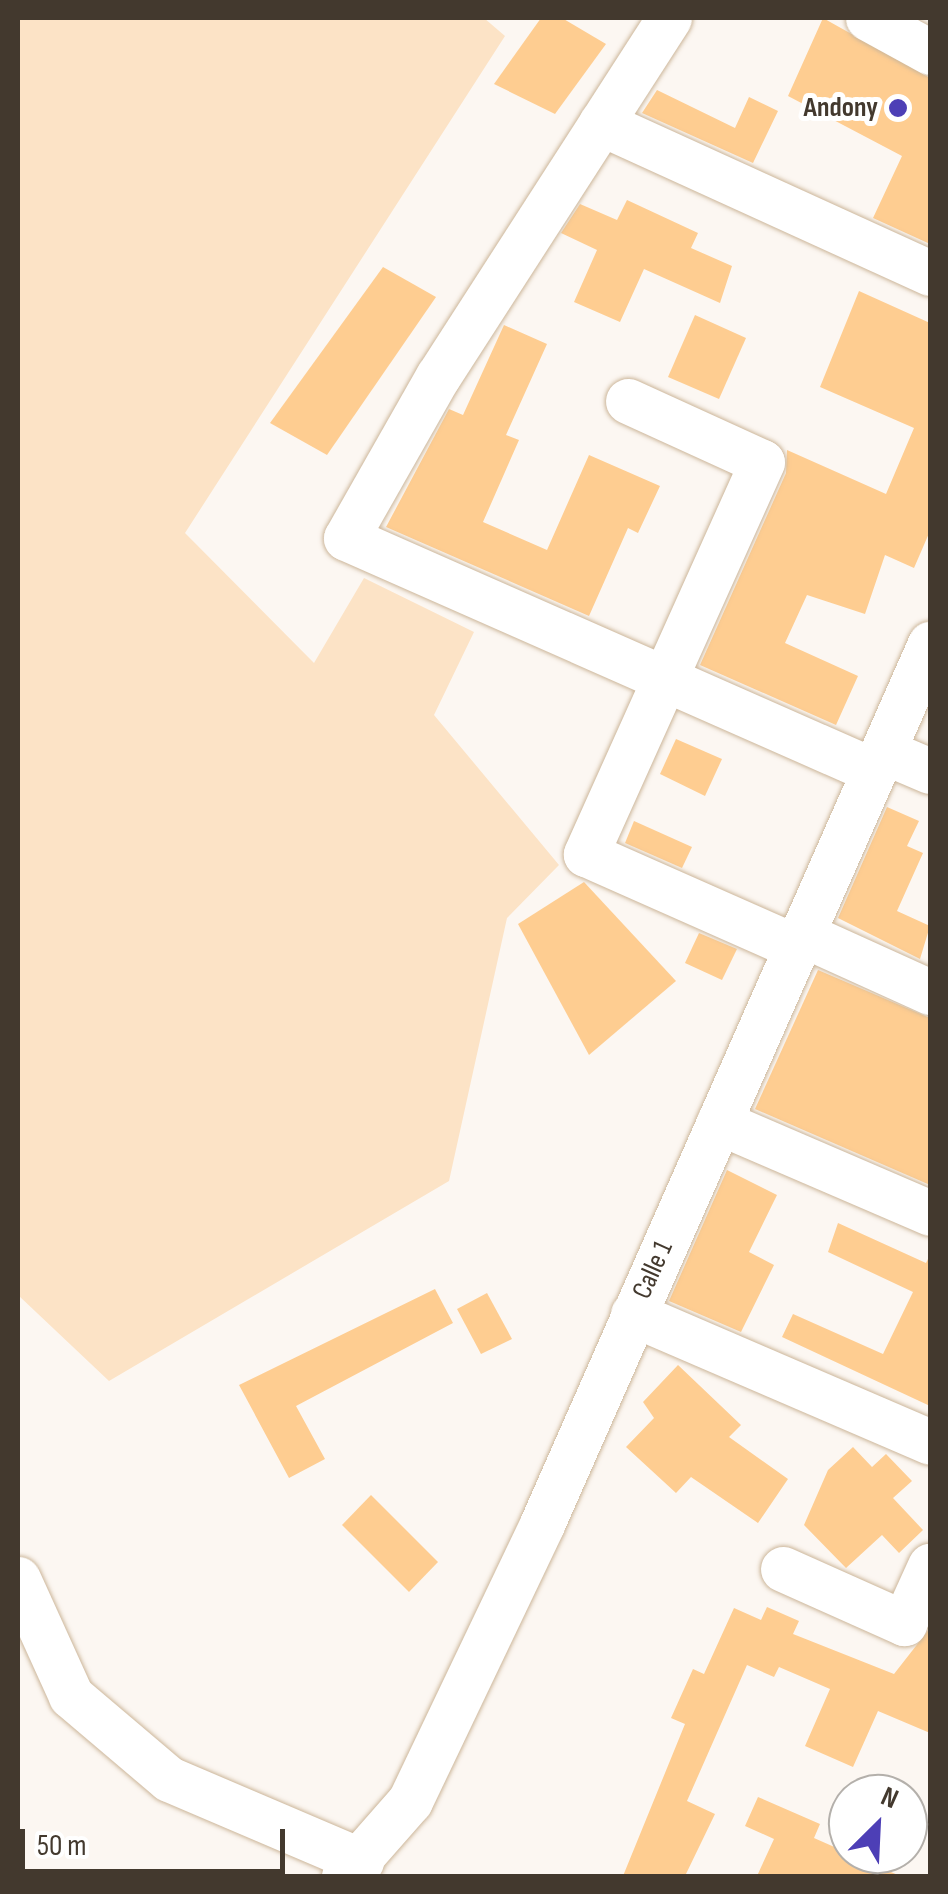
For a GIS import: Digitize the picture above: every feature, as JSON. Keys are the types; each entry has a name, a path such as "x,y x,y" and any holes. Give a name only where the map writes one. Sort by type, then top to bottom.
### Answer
{"street":[{"path":"669,18 346,538 666,680 878,761 930,771"},
{"path":"868,18 930,52"},
{"path":"601,123 930,274"},
{"path":"628,400 762,462 586,854 930,992"},
{"name":"Calle 1","path":"352,1869 410,1800 633,1314 930,644"},
{"path":"719,1122 930,1213"},
{"path":"633,1314 930,1442"},
{"path":"783,1569 904,1624 930,1566"},
{"path":"18,1579 71,1696 169,1780 352,1869"}],"shaded area":[{"path":"18,18 484,18 505,36 185,533 314,663 364,578 474,632 434,715 559,865 507,918 449,1181 109,1381 18,1295"}],"building":[{"path":"541,18 562,18 606,44 555,114 494,84"},
{"path":"823,18 930,78 930,244 873,218 902,156 788,96"},
{"path":"657,90 735,128 749,97 778,111 753,163 642,113"},
{"path":"627,200 698,233 691,248 732,266 720,303 644,269 620,322 574,302 597,250 561,233 580,204 617,220"},
{"path":"383,267 436,297 327,455 270,423"},
{"path":"859,291 930,323 930,531 914,568 885,555 865,614 807,595 785,643 858,676 836,725 700,665 786,473 787,450 886,494 914,428 820,387"},
{"path":"695,315 746,338 719,399 668,377"},
{"path":"504,325 547,344 506,435 519,440 483,522 547,550 589,455 660,486 638,533 628,528 589,616 386,527 449,409 463,415"},
{"path":"676,739 722,759 705,796 660,774"},
{"path":"887,807 919,821 907,846 923,853 897,911 930,926 920,959 838,918"},
{"path":"634,821 692,847 682,868 625,843"},
{"path":"584,882 676,981 589,1055 518,924"},
{"path":"699,933 737,949 722,980 685,963"},
{"path":"818,970 930,1018 930,1185 755,1109"},
{"path":"727,1170 777,1195 749,1252 774,1265 741,1332 669,1301"},
{"path":"838,1223 926,1263 930,1255 930,1406 782,1337 793,1314 883,1354 913,1292 828,1252"},
{"path":"435,1289 453,1323 296,1406 325,1459 289,1478 239,1385"},
{"path":"487,1293 512,1339 481,1354 457,1309"},
{"path":"678,1365 741,1425 729,1437 788,1479 758,1523 691,1477 676,1493 626,1447 654,1418 643,1402"},
{"path":"853,1447 872,1467 886,1454 912,1481 893,1498 923,1530 899,1553 882,1535 846,1568 804,1525 828,1470"},
{"path":"371,1495 438,1562 409,1592 342,1525"},
{"path":"767,1607 799,1621 793,1634 894,1674 930,1628 930,1733 878,1711 853,1767 805,1746 830,1689 779,1667 774,1677 747,1665 687,1801 715,1814 685,1876 623,1876 685,1724 671,1718 693,1669 704,1674 734,1608 761,1620"},
{"path":"758,1797 820,1824 814,1838 828,1844 828,1874 900,1876 757,1876 774,1839 745,1826"}],"place":[{"name":"Andony","path":"898,108"}]}
